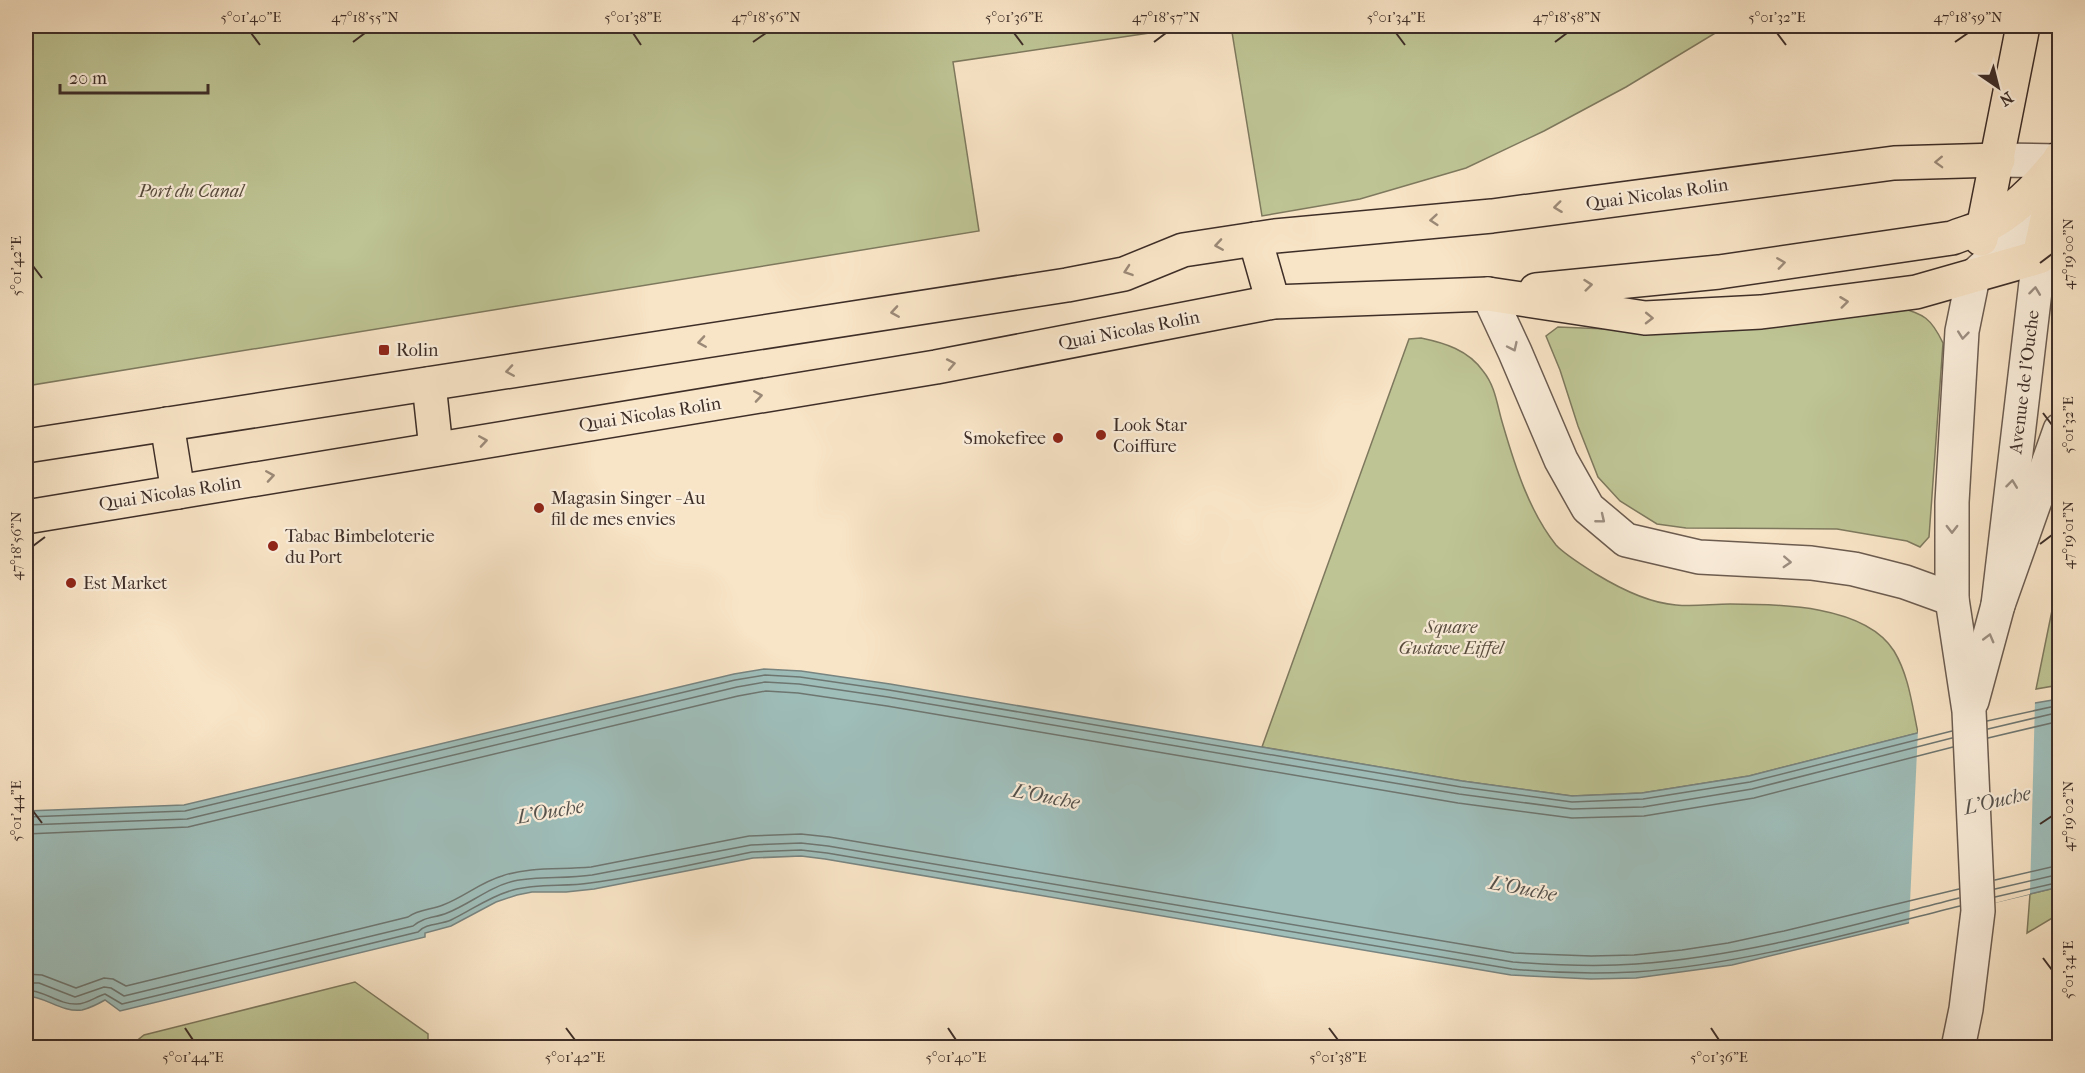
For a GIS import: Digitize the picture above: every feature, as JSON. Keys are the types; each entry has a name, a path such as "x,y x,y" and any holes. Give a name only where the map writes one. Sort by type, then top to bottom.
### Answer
{"main road":[{"path":"1973,277 2023,26"},
{"name":"Quai Nicolas Rolin","path":"26,446 1067,285 1124,274 1183,250 1255,239 1492,216 1894,163 1998,160"},
{"path":"1488,294 1730,270 1952,238 1984,227 2007,212 2038,187 2059,160"},
{"name":"Avenue de l'Ouche","path":"2049,254 2059,160"},
{"path":"1255,239 1273,303"},
{"name":"Quai Nicolas Rolin","path":"26,517 936,367 1273,303 1488,294 1645,318 1761,312 1905,294 1973,277 2049,254"},
{"path":"429,384 436,449"},
{"path":"167,424 178,492"}],"street":[{"name":"Quai Nicolas Rolin","path":"1998,160 2059,160"},
{"path":"1973,277 2010,243 2053,216"},
{"name":"Avenue de l'Ouche","path":"1998,605 2049,254"},
{"name":"Avenue de l'Ouche","path":"1958,1047 1978,911 1969,711 1952,599 1952,502 1962,342 1973,277"},
{"path":"1488,294 1561,460 1588,508 1626,540 1699,557 1811,563 1854,569 1905,582 1952,599"},
{"name":"Avenue de l'Ouche","path":"1969,711 1998,605 2060,430"}],"green space":[{"name":"Port du Canal","path":"26,26 1197,26 953,62 979,231 26,386"},
{"path":"1231,26 1727,26 1626,87 1544,131 1466,168 1360,199 1262,216"},
{"path":"1898,307 1926,318 1935,328 1943,343 1929,537 1920,547 1907,541 1837,529 1686,528 1657,524 1620,501 1598,477 1546,336 1558,327 1657,331"},
{"name":"Square Gustave Eiffel","path":"1421,338 1439,342 1463,353 1477,364 1487,377 1518,472 1531,503 1546,532 1564,552 1614,584 1634,594 1666,604 1696,606 1750,604 1796,607 1819,610 1863,624 1881,636 1894,651 1903,670 1918,733 1749,776 1642,793 1572,796 1462,781 1262,747 1409,339"},
{"path":"2059,576 2059,685 2036,689"},
{"path":"2059,887 2059,914 2027,933 2030,894"},
{"path":"355,982 428,1034 428,1047 129,1047 144,1035"}],"water":[{"name":"L'Ouche","path":"764,669 801,671 890,684 1462,781 1572,796 1642,793 1749,776 2035,703 2059,699 2059,887 1732,965 1636,978 1591,979 1511,975 825,859 801,856 753,858 594,889 532,892 517,895 496,902 451,926 425,933 425,937 120,1011 105,1000 82,1010 75,1010 26,996 26,811 184,805 734,674"}],"pier":[{"path":"2035,700 2030,894 1909,925 1918,730"}],"place":[{"name":"Rolin","path":"384,350"},
{"name":"Look Star Coiffure","path":"1101,435"},
{"name":"Smokefree","path":"1058,438"},
{"name":"Magasin Singer - Au fil de mes envies","path":"539,508"},
{"name":"Tabac Bimbeloterie du Port","path":"273,546"},
{"name":"Est Market","path":"71,583"}]}
